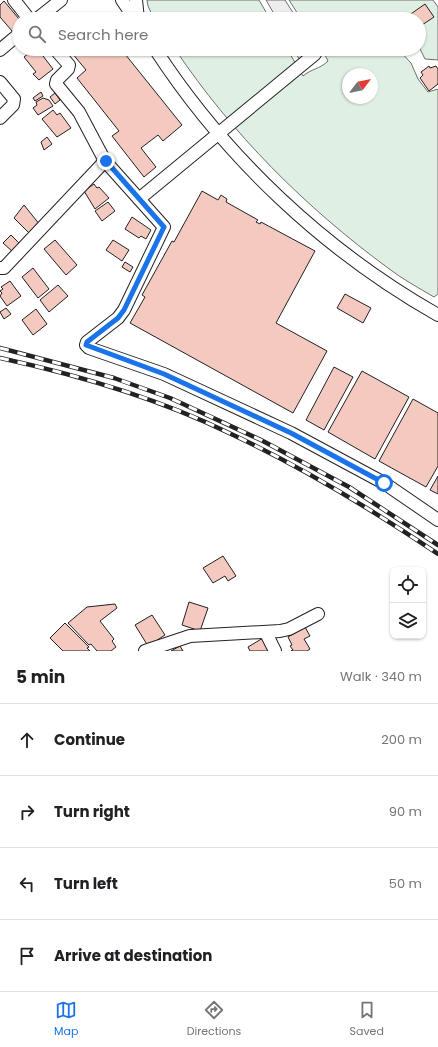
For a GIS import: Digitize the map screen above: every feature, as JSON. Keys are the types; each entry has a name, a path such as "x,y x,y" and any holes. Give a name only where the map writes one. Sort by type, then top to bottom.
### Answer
{"street":[{"path":"14,0 23,12"},
{"path":"46,12 61,0"},
{"path":"122,0 130,12"},
{"path":"136,0 137,12"},
{"path":"0,50 12,40"},
{"path":"61,56 69,65 68,69 57,80 56,84 79,112 106,161 164,227 124,310 118,318 87,342 86,345 164,374 291,433 384,483 438,520"},
{"path":"160,56 218,133 263,182 323,235 406,296 438,314"},
{"path":"139,199 313,56"},
{"path":"0,82 14,99 13,105 0,118"},
{"path":"0,268 4,268 106,161"},
{"path":"145,651 190,636 266,633 289,629 318,614"},
{"path":"266,633 275,651"}],"green space":[{"path":"147,0 259,0 266,12 151,12"},
{"path":"289,0 433,0 438,7 438,60 425,59 424,56 426,56 426,12 297,12"},
{"path":"180,56 291,56 303,76 322,66 328,61 326,56 404,56 411,63 418,79 428,92 438,89 438,294 434,297 399,276 357,245 299,194 246,140 197,80"}],"shaded area":[{"path":"266,0 285,0 293,12 273,12"}],"building":[{"path":"4,1 13,12 12,31 0,17 0,5"},
{"path":"425,4 434,17 426,22 426,12 414,12"},
{"path":"43,56 53,69 39,80 33,74 36,72 24,57"},
{"path":"74,56 127,56 182,125 163,141 158,135 141,148 156,167 144,177 112,136 119,131 77,78 86,70"},
{"path":"429,66 430,68 436,66 438,69 438,84 429,91 420,78 423,75 421,72"},
{"path":"41,92 43,96 35,101 33,98"},
{"path":"55,93 60,100 55,104 50,97"},
{"path":"43,98 49,100 53,106 38,115 33,108 37,105 36,102"},
{"path":"53,110 57,115 60,113 71,128 57,137 42,119"},
{"path":"47,137 52,144 44,150 41,142"},
{"path":"94,184 97,188 99,187 109,198 95,209 84,191"},
{"path":"202,191 218,200 221,195 227,199 226,202 258,220 256,222 260,224 261,222 315,251 276,323 327,351 293,413 130,323 145,297 142,295 172,241 174,242"},
{"path":"108,202 115,211 102,221 95,211"},
{"path":"24,205 40,225 30,234 14,218"},
{"path":"132,217 151,230 146,239 141,236 139,238 125,229"},
{"path":"11,235 20,244 13,252 3,243"},
{"path":"55,240 77,265 66,275 44,249"},
{"path":"113,240 129,250 122,261 106,250"},
{"path":"125,262 133,267 130,272 122,267"},
{"path":"33,268 49,289 38,298 22,277"},
{"path":"10,281 21,296 7,306 0,296 2,293 0,291 3,289 1,287"},
{"path":"58,285 68,296 49,312 40,300"},
{"path":"345,294 371,308 363,323 337,308"},
{"path":"6,308 11,314 4,319 0,312"},
{"path":"36,309 47,324 33,335 22,320"},
{"path":"334,367 353,377 324,430 306,420"},
{"path":"362,371 409,397 375,459 328,432"},
{"path":"413,399 438,413 438,466 426,487 379,461"},
{"path":"438,476 438,494 430,490"},
{"path":"223,556 236,576 228,581 225,576 213,583 203,568"},
{"path":"189,602 208,608 200,631 182,625"},
{"path":"115,604 117,608 100,621 114,639 112,641 116,647 111,651 97,651 91,644 89,645 68,623 87,607"},
{"path":"152,615 165,635 148,646 135,625"},
{"path":"65,623 89,647 87,648 90,651 63,651 50,638"},
{"path":"305,627 310,636 304,639 310,649 307,651 291,651 293,650 290,646 292,645 288,637"},
{"path":"263,638 272,651 250,651 248,647"},
{"path":"180,646 183,651 171,651"}],"railway":[{"path":"0,348 114,378 170,398 261,440 349,487 438,545"},
{"path":"0,358 88,380 145,398 202,420 310,474 362,505 438,554"}],"route":[{"path":"106,161 164,227 124,310 118,318 100,331 87,342 86,345 89,348 164,374 291,433 384,483"}]}
